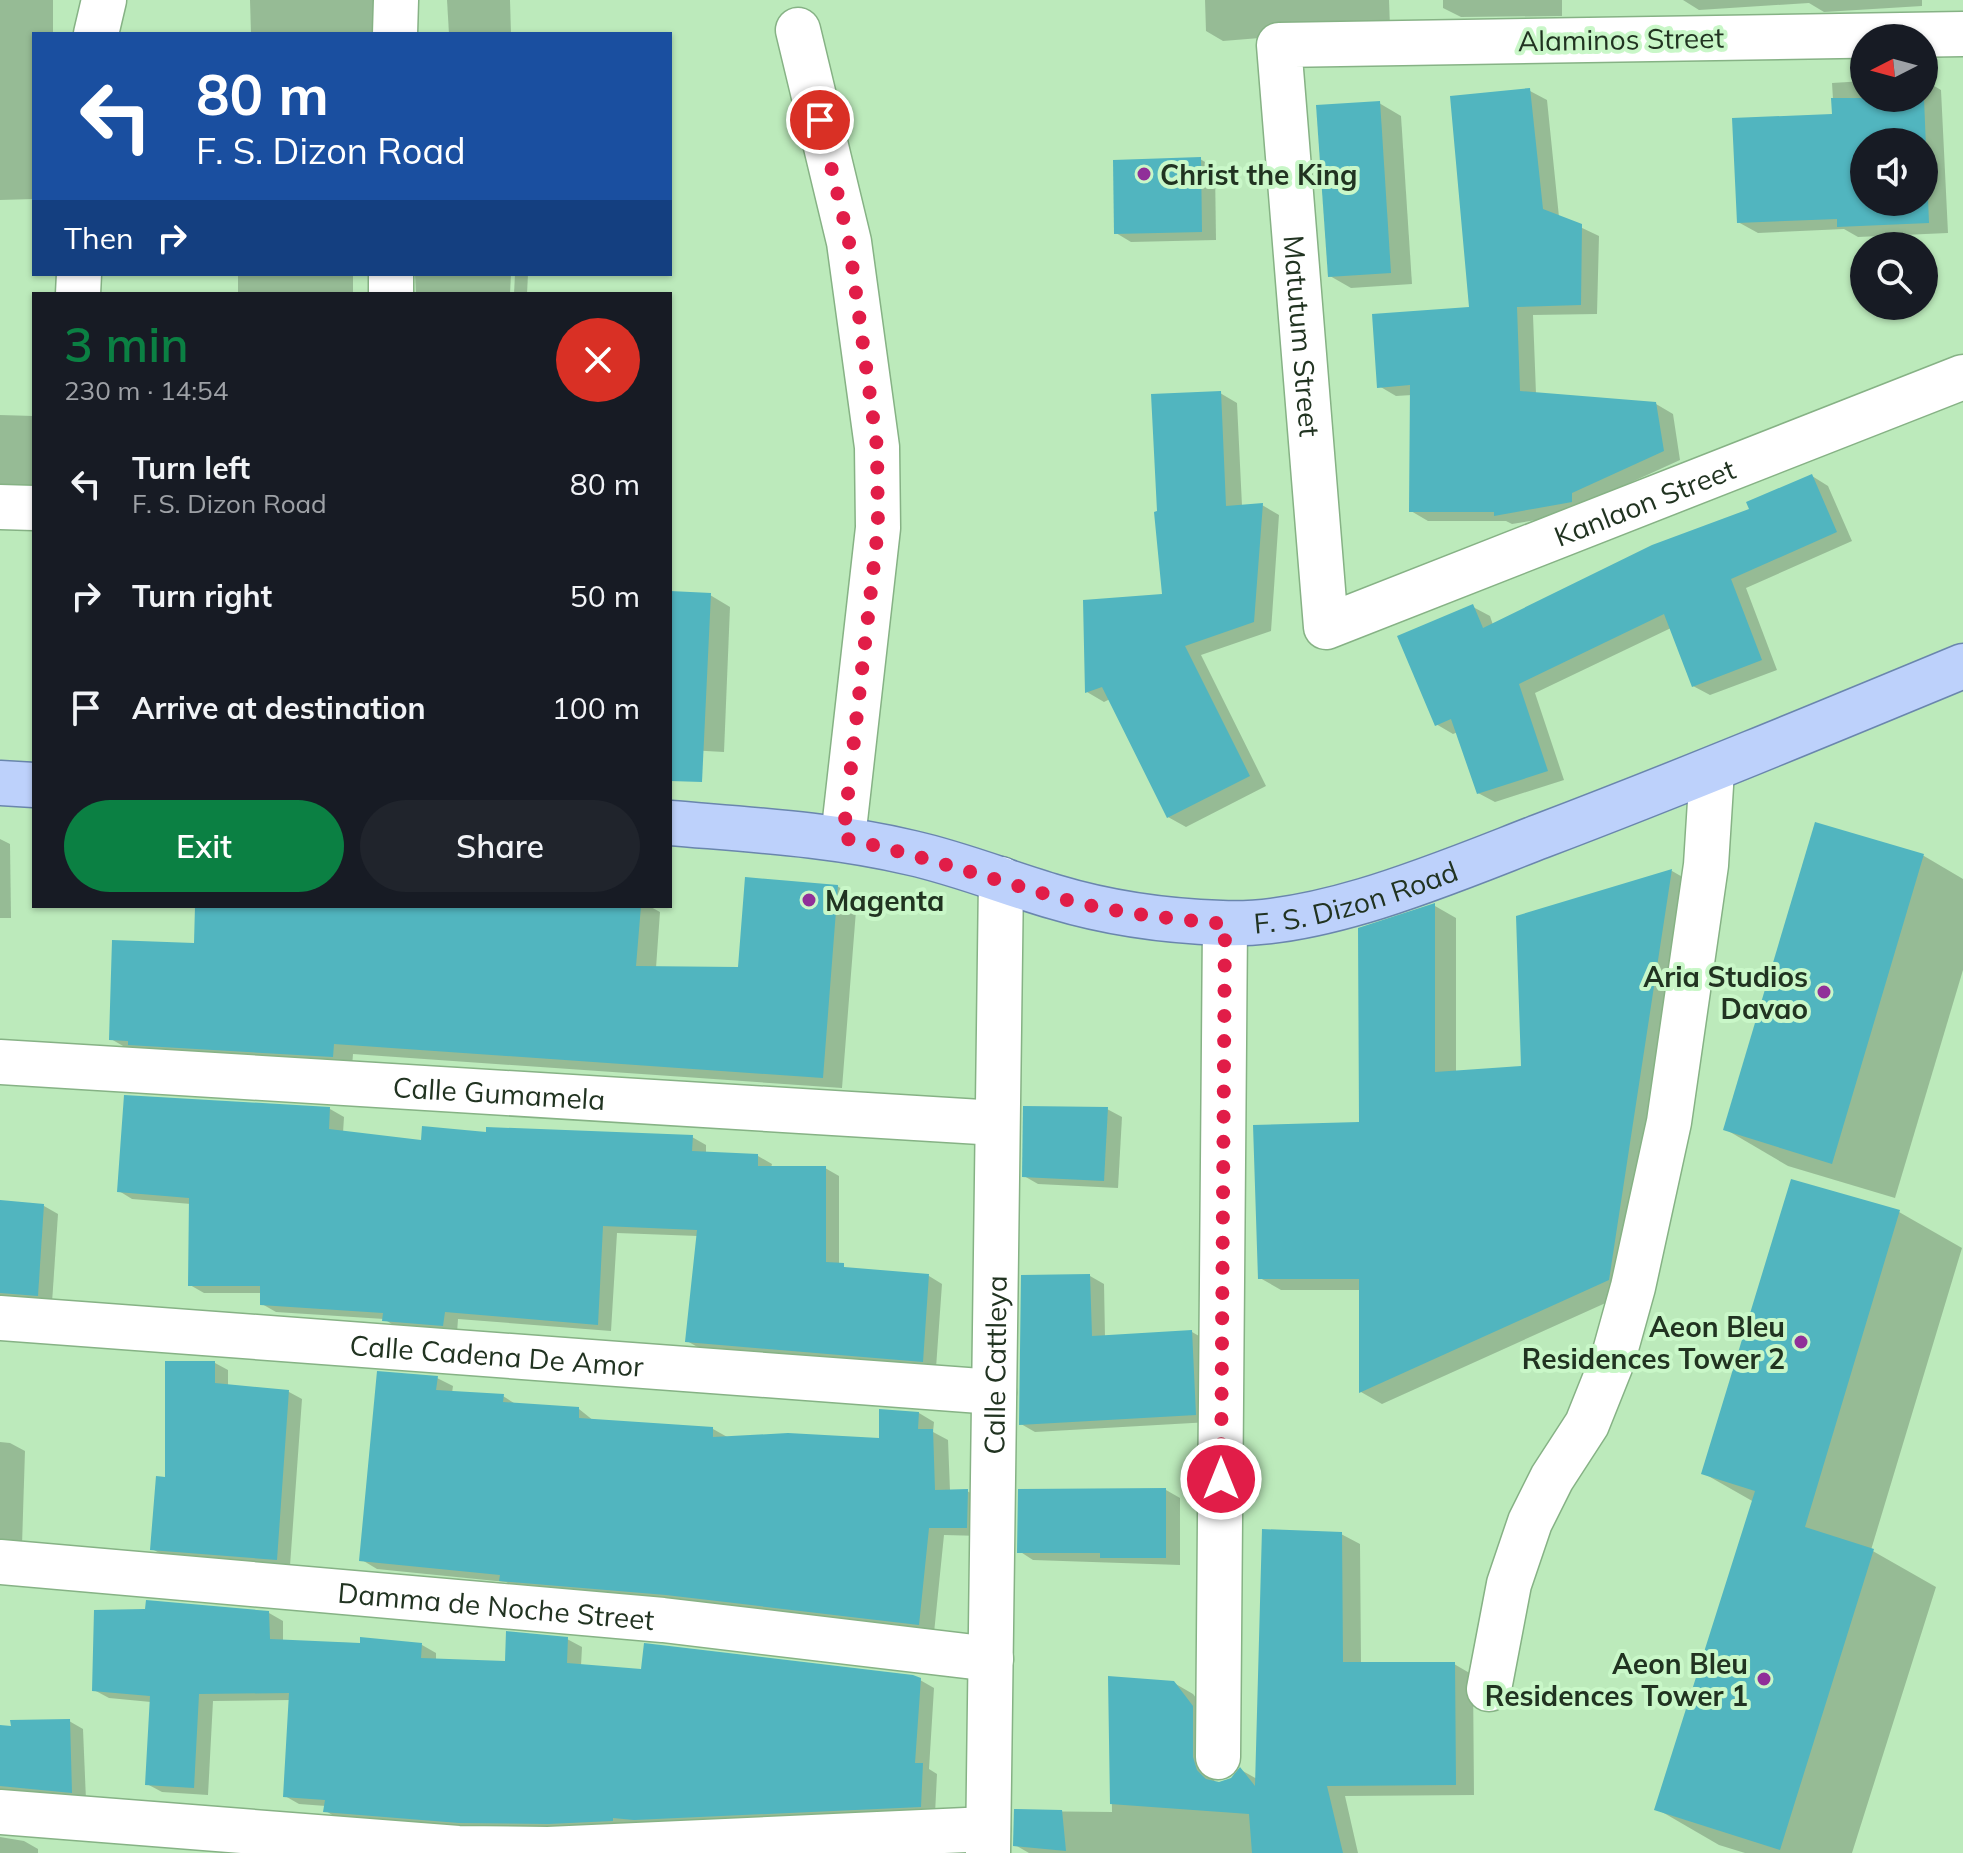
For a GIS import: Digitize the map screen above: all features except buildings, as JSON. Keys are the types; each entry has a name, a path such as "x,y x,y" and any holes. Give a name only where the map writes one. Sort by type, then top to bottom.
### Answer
{"main road":[{"name":"F. S. Dizon Road","path":"672,823 843,838 1001,879 1057,897 1138,915 1225,924 1350,904 1431,879 1712,770 1963,666"},
{"path":"0,783 32,785"}],"street":[{"path":"96,32 104,0"},
{"path":"395,32 396,0"},
{"path":"798,30 849,242 877,447 878,528 843,838"},
{"name":"Alaminos Street","path":"1279,45 1963,34"},
{"name":"Matutum Street","path":"1279,45 1326,627"},
{"name":"Kanlaon Street","path":"1326,627 1963,377"},
{"path":"0,507 32,508"},
{"path":"1489,1689 1509,1584 1530,1522 1552,1478 1587,1424 1613,1359 1633,1287 1669,1122 1706,865 1712,770"},
{"name":"Calle Cattleya","path":"988,1841 1001,879"},
{"path":"1218,1757 1225,924"},
{"name":"Calle Gumamela","path":"0,1062 997,1123"},
{"name":"Calle Cadena De Amor","path":"0,1318 994,1392"},
{"name":"Damma de Noche Street","path":"0,1562 663,1620 991,1659"},
{"path":"0,1812 199,1840 458,1848 988,1841"}],"place":[{"name":"Christ the King","path":"1144,174"},
{"name":"Magenta","path":"809,900"},
{"name":"Aria Studios Davao","path":"1824,992"},
{"name":"Aeon Bleu Residences Tower 2","path":"1801,1342"},
{"name":"Aeon Bleu Residences Tower 1","path":"1764,1679"}],"route":[{"path":"820,120 849,242 877,447 878,528 843,838 916,854 1057,897 1138,915 1225,924 1221,1479"}]}
